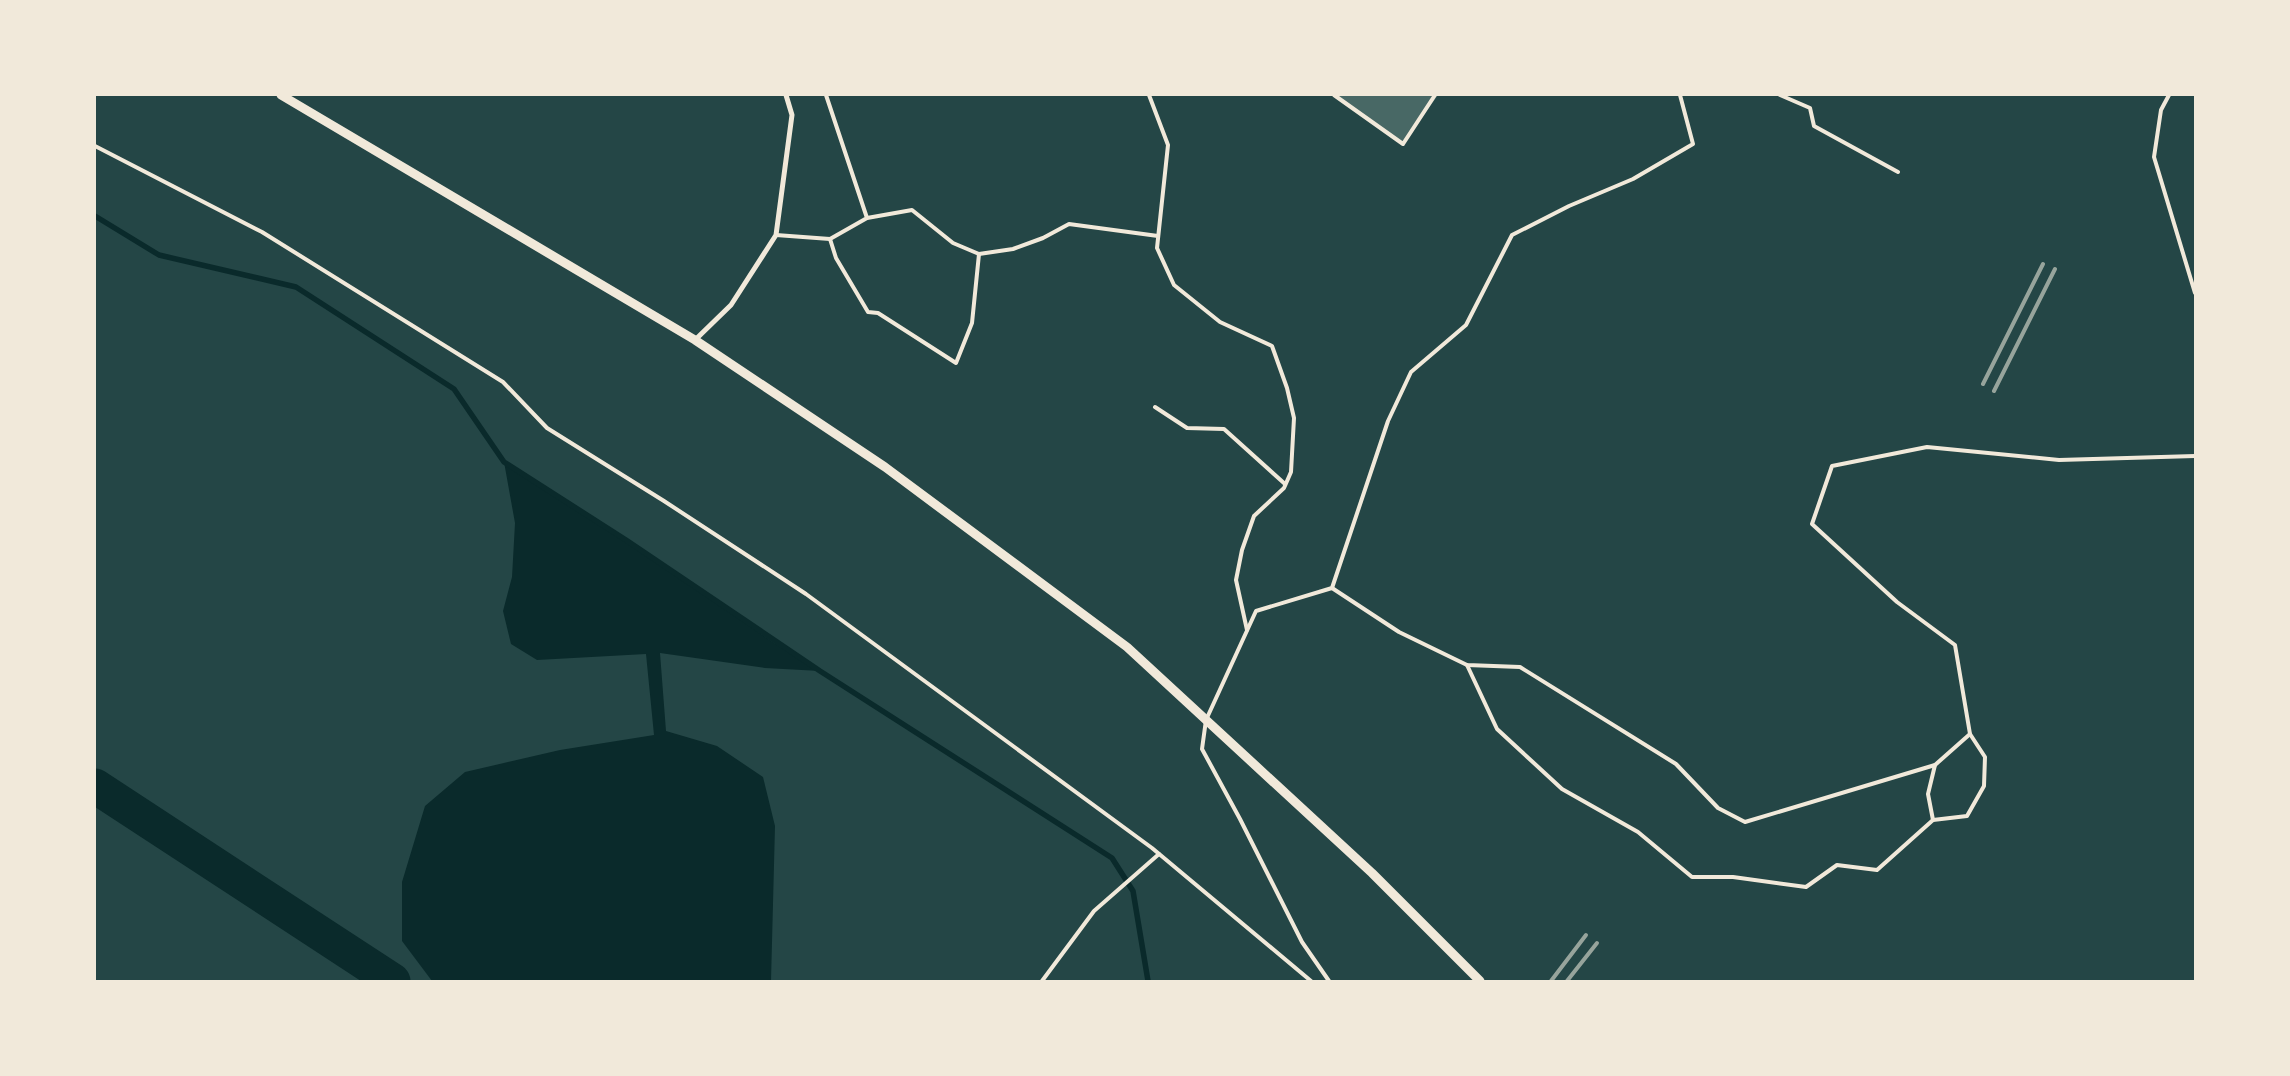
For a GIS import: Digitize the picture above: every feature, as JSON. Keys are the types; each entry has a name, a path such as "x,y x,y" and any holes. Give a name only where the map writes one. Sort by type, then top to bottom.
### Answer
{"street":[{"path":"281,95 695,340 885,467 1127,646 1372,873 1480,981"},
{"path":"695,340 731,305 776,235 792,115 786,95"}],"lane":[{"path":"826,95 867,218"},
{"path":"1149,95 1168,145 1157,248 1174,285 1220,322 1272,346 1287,388 1294,418 1290,472 1285,484 1254,516 1242,550 1236,580 1247,630"},
{"path":"1334,95 1403,144 1435,95"},
{"path":"1332,588 1388,421 1411,372 1466,325 1512,235 1568,206 1633,179 1693,144 1680,95"},
{"path":"1780,95 1810,108 1814,126 1898,172"},
{"path":"2169,95 2161,110 2154,157 2195,292"},
{"path":"95,146 262,232 503,382 547,428 664,501 806,594 1159,854 1311,981"},
{"path":"776,235 830,239 867,218 912,210 953,243 979,254 1013,249 1043,238 1069,224 1158,236"},
{"path":"830,239 836,258 868,312 878,313 956,363 972,323 979,254"},
{"path":"1154,407 1187,428 1224,429 1285,484"},
{"path":"1466,665 1497,728 1562,789 1638,832 1692,877 1733,877 1806,887 1837,865 1878,870 1933,820 1967,816 1984,786 1986,756 1970,734 1954,645 1897,602 1812,524 1832,466 1927,447 2059,460 2195,456"},
{"path":"1329,981 1302,942 1240,819 1202,749 1206,720 1256,611 1332,588"},
{"path":"1332,588 1398,632 1466,665 1520,667 1676,764 1718,808 1745,822 1935,765 1970,734"},
{"path":"1933,820 1928,794 1935,765"},
{"path":"1042,981 1094,911 1159,854"}],"shaded area":[{"path":"95,95 2195,95 2195,981 95,981"},
{"path":"504,462 626,540 774,643 820,671 765,668 660,653 666,731 717,746 763,777 775,826 771,981 432,981 402,941 402,882 425,806 465,772 560,750 654,735 646,654 537,660 511,644 503,611 512,577 515,523"}],"building":[{"path":"1334,95 1438,95 1403,144"}],"waterway":[{"path":"95,216 159,255 296,287 454,389 504,462 626,540 820,671 1112,858 1133,891 1148,981"},
{"path":"95,786 393,981"}],"railway":[{"path":"1983,384 2043,264"},
{"path":"1994,391 2055,269"},
{"path":"1551,981 1586,935"},
{"path":"1567,981 1597,943"}]}
